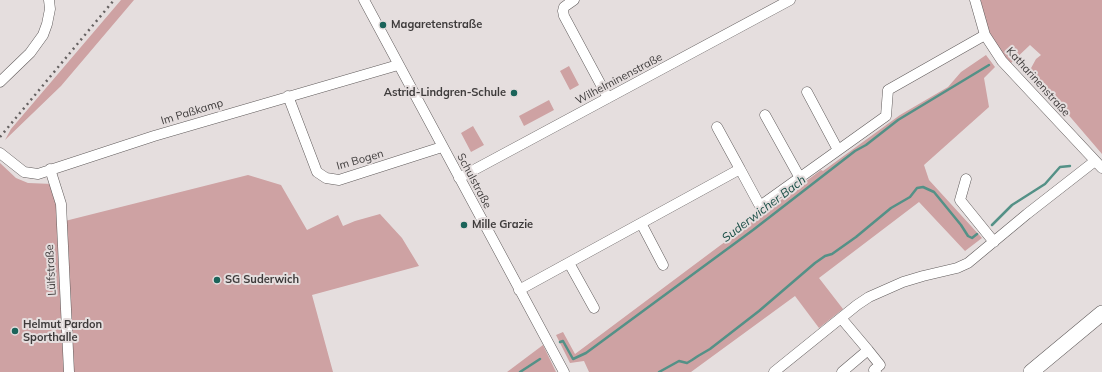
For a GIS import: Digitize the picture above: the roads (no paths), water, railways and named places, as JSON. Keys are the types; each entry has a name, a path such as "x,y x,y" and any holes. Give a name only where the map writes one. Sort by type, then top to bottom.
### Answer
{"street":[{"path":"0,82 30,53 43,35 50,9 49,0"},
{"name":"Schulstraße","path":"364,0 564,372"},
{"path":"574,0 564,7 562,11 608,98"},
{"name":"Wilhelminenstraße","path":"459,178 790,0"},
{"name":"Katharinenstraße","path":"975,0 985,35 1002,61 1102,168"},
{"path":"717,127 760,206 886,116 888,90 985,35"},
{"name":"Im Paßkamp","path":"0,153 24,172 38,174 154,136 398,64"},
{"path":"807,92 838,150"},
{"name":"Im Bogen","path":"288,96 317,172 326,178 339,180 442,147"},
{"path":"766,115 800,178"},
{"path":"774,372 869,297 923,276 940,273 968,263 1095,161"},
{"name":"Lülfstraße","path":"50,169 61,204 69,372"},
{"path":"520,290 740,169"},
{"path":"966,179 960,200 994,242"},
{"path":"642,223 663,265"},
{"path":"569,263 594,308"},
{"path":"1031,372 1102,313"},
{"path":"841,318 880,365 874,370 876,372"},
{"path":"842,372 868,350"}],"waterway":[{"name":"Suderwicher Bach","path":"560,342 563,341 573,359 586,353 753,230 855,151 866,145 898,120 989,65"},
{"name":"Suderwicher Bach","path":"992,225 1012,205 1045,184 1060,167 1070,166"},
{"name":"Suderwicher Bach","path":"659,372 679,361 687,363 710,349 759,311 815,263 825,256 832,254 856,237 891,208 910,197 917,188 923,187 934,192 968,236 972,238 977,234"},
{"name":"Suderwicher Bach","path":"520,372 540,359"}],"railway":[{"path":"0,137 114,0"}],"place":[{"name":"Magaretenstraße","path":"383,25"},
{"name":"Astrid-Lindgren-Schule","path":"514,93"},
{"name":"Mille Grazie","path":"464,225"},
{"name":"SG Suderwich","path":"217,280"},
{"name":"Helmut Pardon Sporthalle","path":"15,331"}]}
